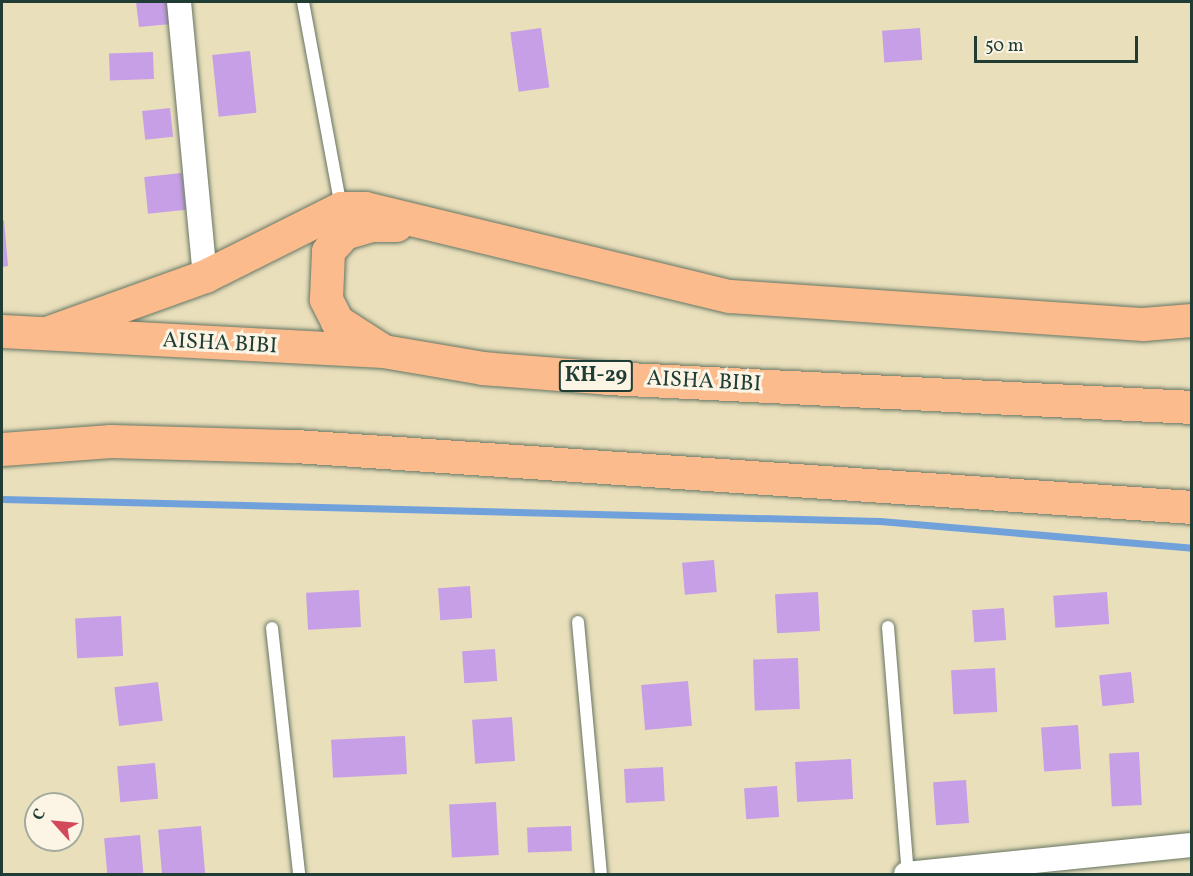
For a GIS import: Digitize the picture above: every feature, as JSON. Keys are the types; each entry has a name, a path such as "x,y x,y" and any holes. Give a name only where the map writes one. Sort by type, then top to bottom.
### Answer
{"main road":[{"path":"42,335 205,276 341,208 365,208 730,296 1143,324 1191,320"},
{"path":"383,351 336,321 326,299 328,251 344,233 372,225 434,225"},
{"name":"AISHA BIBI","path":"2,332 383,351 482,368 608,378 1191,407"},
{"path":"2,449 111,441 295,446 1191,507"}],"street":[{"path":"179,2 205,276"},
{"path":"907,874 1191,845"}],"lane":[{"path":"303,2 341,208"},
{"path":"578,622 601,874"},
{"path":"888,627 907,874"},
{"path":"272,628 298,874"}],"building":[{"path":"136,2 169,2 171,24 139,27"},
{"path":"541,28 549,87 519,92 510,32"},
{"path":"920,28 922,60 884,63 882,31"},
{"path":"250,51 256,113 219,117 212,55"},
{"path":"153,52 154,79 110,81 109,54"},
{"path":"170,108 173,137 145,140 142,111"},
{"path":"182,173 186,210 148,214 144,177"},
{"path":"4,220 8,266 2,267 2,221"},
{"path":"714,560 717,592 685,595 682,563"},
{"path":"470,586 472,618 440,620 438,588"},
{"path":"359,590 361,627 308,630 306,593"},
{"path":"818,592 820,631 777,633 775,594"},
{"path":"1107,592 1109,624 1055,628 1053,596"},
{"path":"1004,608 1006,640 974,642 972,610"},
{"path":"121,616 123,656 77,658 75,618"},
{"path":"495,649 497,681 464,683 462,651"},
{"path":"798,658 800,709 755,711 753,660"},
{"path":"995,668 997,712 953,714 951,670"},
{"path":"1131,672 1134,703 1102,706 1099,675"},
{"path":"688,681 692,726 645,730 641,685"},
{"path":"158,682 163,721 119,726 114,687"},
{"path":"512,717 515,761 475,764 472,720"},
{"path":"1078,725 1081,769 1044,771 1041,728"},
{"path":"405,736 407,774 333,778 331,740"},
{"path":"1139,752 1142,805 1112,806 1109,754"},
{"path":"851,759 853,799 797,802 795,762"},
{"path":"155,763 158,799 120,802 117,766"},
{"path":"663,767 665,801 626,803 624,769"},
{"path":"966,780 969,823 936,825 933,782"},
{"path":"777,786 779,817 746,819 744,788"},
{"path":"496,802 499,855 452,857 449,804"},
{"path":"201,826 205,874 162,874 158,830"},
{"path":"571,826 572,851 528,853 527,828"},
{"path":"140,835 143,873 107,874 104,838"}],"waterway":[{"path":"2,499 880,521 1192,548"}]}
